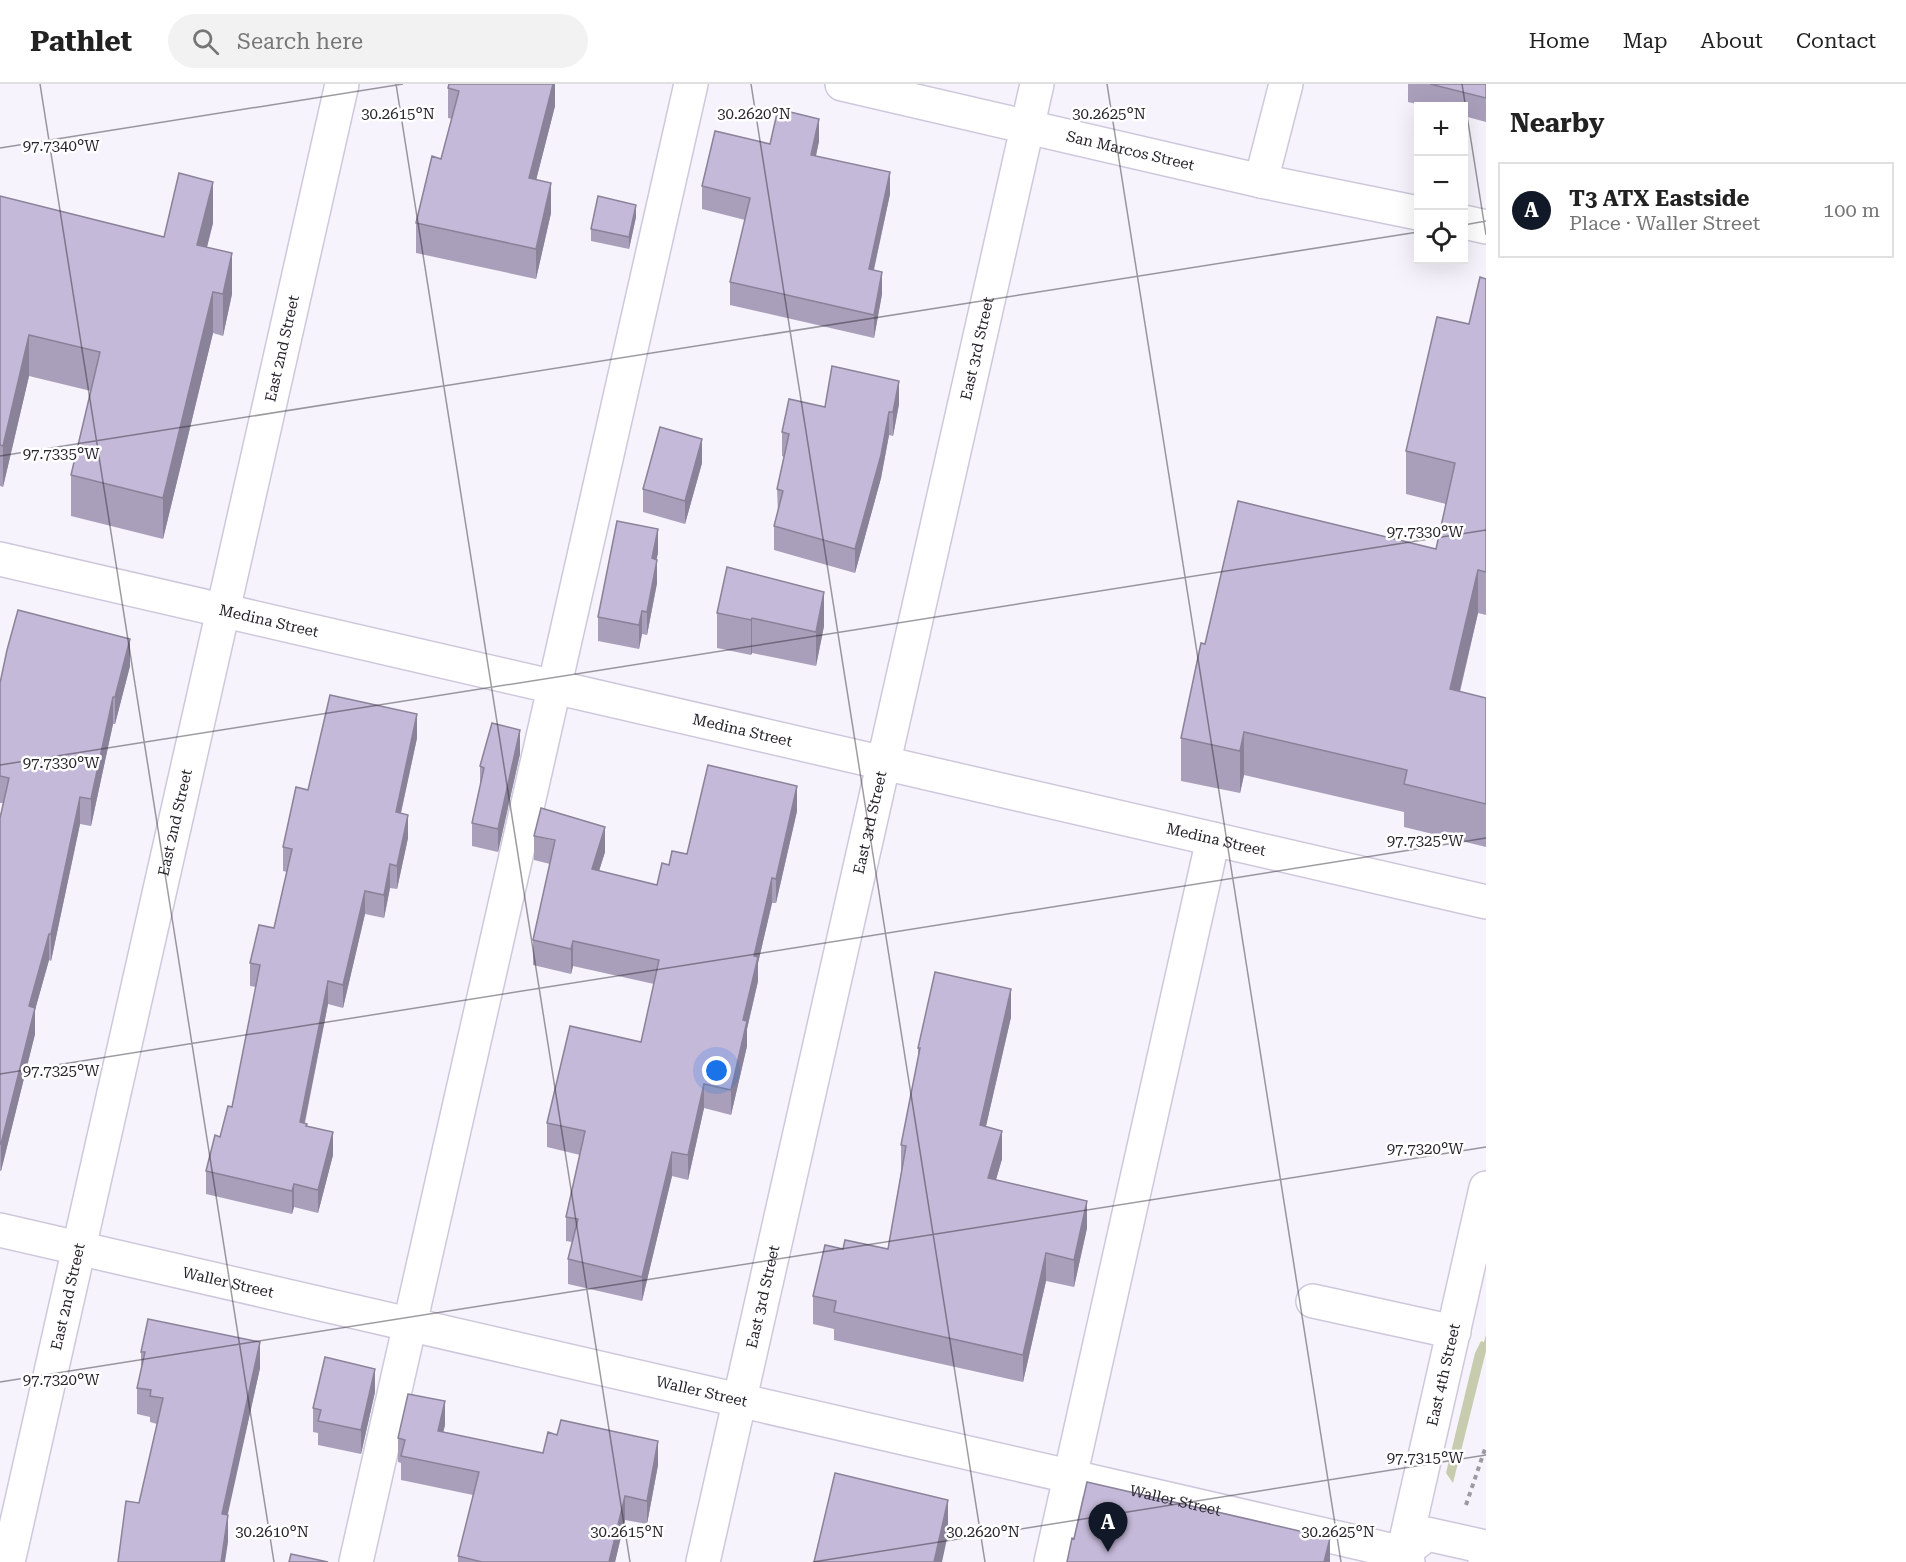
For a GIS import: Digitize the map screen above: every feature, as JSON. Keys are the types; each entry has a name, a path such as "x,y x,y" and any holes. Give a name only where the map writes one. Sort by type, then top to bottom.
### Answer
{"street":[{"name":"East 2nd Street","path":"8,1562 342,84"},
{"path":"356,1562 691,84"},
{"name":"San Marcos Street","path":"842,84 1261,181 1414,212"},
{"name":"East 3rd Street","path":"702,1562 1037,84"},
{"path":"1261,181 1286,84"},
{"path":"1468,223 1486,227"},
{"name":"Medina Street","path":"0,559 1486,902"},
{"path":"1051,1562 1213,839"},
{"name":"East 4th Street","path":"1404,1559 1486,1188"},
{"name":"Waller Street","path":"0,1230 1070,1476 1404,1559"},
{"path":"1313,1301 1454,1332"},
{"path":"1404,1559 1427,1534 1481,1546 1486,1562"}],"path":[{"path":"1464,1510 1486,1446"}],"green space":[{"path":"1486,1335 1486,1351 1453,1483 1446,1473 1475,1353 1481,1341 1484,1342"}],"building":[{"path":"449,84 553,84 529,178 551,183 536,249 416,223 432,156 441,159 459,91 448,88"},
{"path":"1430,84 1486,84 1486,98"},
{"path":"778,109 819,119 811,155 890,172 869,269 882,272 874,315 730,282 750,198 702,186 715,131 770,144"},
{"path":"179,173 213,182 197,245 232,253 223,294 213,292 163,498 71,475 100,352 29,335 3,446 0,445 0,196 164,237"},
{"path":"598,196 636,205 629,237 591,229"},
{"path":"1480,277 1486,279 1486,572 1478,570 1450,689 1486,698 1486,804 1404,784 1407,770 1244,732 1240,751 1181,738 1201,643 1205,644 1238,501 1436,549 1455,463 1406,451 1437,317 1469,324"},
{"path":"832,366 899,381 893,412 889,412 881,455 855,549 774,526 783,491 777,489 789,434 782,432 789,399 825,407"},
{"path":"660,427 702,439 685,501 643,489"},
{"path":"617,521 658,529 652,558 657,560 647,612 642,611 639,625 598,617"},
{"path":"727,567 824,592 816,632 717,613"},
{"path":"18,610 130,639 115,697 113,697 91,799 80,797 51,934 49,934 29,1006 35,1008 0,1144 0,818 9,778 0,776 0,683"},
{"path":"330,695 417,714 396,812 408,815 397,866 390,864 384,895 365,891 343,985 328,981 300,1122 307,1124 306,1126 333,1132 318,1190 294,1184 292,1191 206,1171 215,1135 220,1137 228,1106 232,1107 260,965 250,963 259,925 274,928 292,849 283,847 296,787 308,790"},
{"path":"492,723 520,730 498,829 472,823 484,768 480,766"},
{"path":"708,765 797,786 776,879 772,878 754,956 758,957 743,1020 747,1021 731,1090 704,1084 688,1155 672,1152 642,1277 568,1259 578,1219 566,1217 585,1131 547,1123 570,1026 641,1042 659,960 573,941 571,949 533,940 555,840 534,836 541,808 605,827 592,869 657,885 662,863 669,865 672,851 687,854"},
{"path":"935,972 1011,989 980,1125 1002,1131 988,1178 1087,1201 1074,1260 1046,1253 1023,1355 834,1312 836,1301 813,1296 825,1245 843,1249 845,1240 888,1249 906,1146 901,1145 920,1048 918,1048"},
{"path":"148,1319 260,1342 222,1514 228,1515 221,1562 118,1562 126,1501 139,1503 163,1398 150,1396 151,1390 137,1388 145,1352 141,1352"},
{"path":"325,1357 375,1369 361,1430 318,1421 321,1410 313,1408"},
{"path":"408,1394 445,1401 438,1431 543,1453 548,1432 557,1435 561,1420 658,1441 647,1501 625,1496 609,1562 482,1562 458,1556 479,1472 401,1456 405,1440 398,1438"},
{"path":"835,1473 948,1500 934,1562 814,1562"},
{"path":"1087,1482 1330,1538 1324,1562 1067,1562"},
{"path":"291,1554 328,1562 289,1562"}],"place":[{"name":"T3 ATX Eastside","path":"1108,1552"}]}
